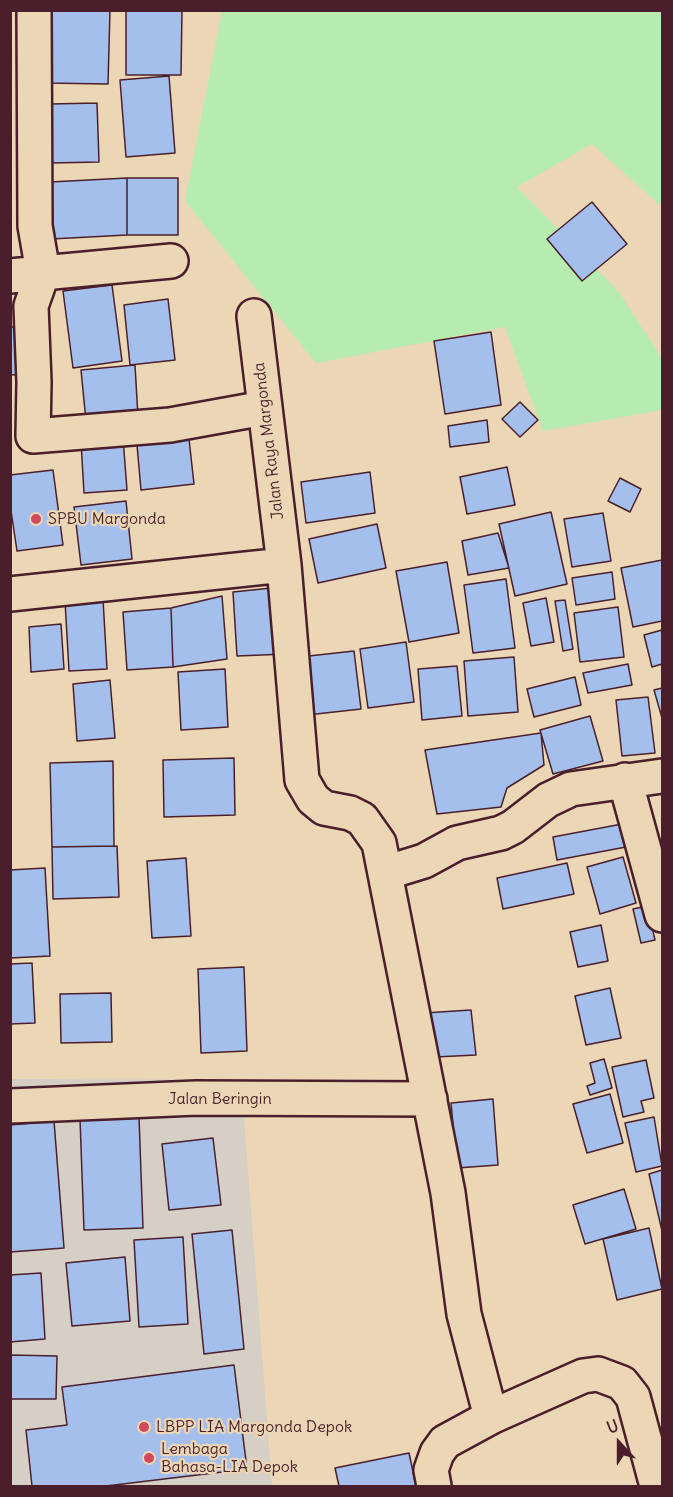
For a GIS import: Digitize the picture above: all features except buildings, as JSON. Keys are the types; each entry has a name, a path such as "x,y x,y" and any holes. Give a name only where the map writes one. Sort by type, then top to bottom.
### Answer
{"street":[{"path":"34,10 34,226 43,272 31,306 34,382 22,436 170,425 264,408"},
{"path":"10,276 171,261"},
{"name":"Jalan Raya Margonda","path":"254,316 284,565 302,780 313,799 324,808 350,813 362,819 379,843 448,1193 464,1314 491,1417"},
{"path":"10,594 284,565"},
{"path":"385,873 424,861 457,843 501,833 513,827 548,800 571,789 663,776"},
{"path":"625,780 663,915"},
{"name":"Jalan Beringin","path":"10,1106 196,1098 430,1099"},
{"path":"434,1486 431,1470 437,1453 445,1442 491,1417 583,1376 598,1374 612,1377 622,1383 633,1396 657,1486"}],"shaded area":[{"path":"11,1079 241,1080 272,1486 11,1486"}],"green space":[{"path":"222,11 662,11 662,207 592,144 517,187 618,291 662,358 662,410 543,431 505,327 316,363 185,201"}],"place":[{"name":"SPBU Margonda","path":"36,519"},
{"name":"LBPP LIA Margonda Depok","path":"144,1427"},
{"name":"Lembaga Bahasa-LIA Depok","path":"149,1458"}]}
